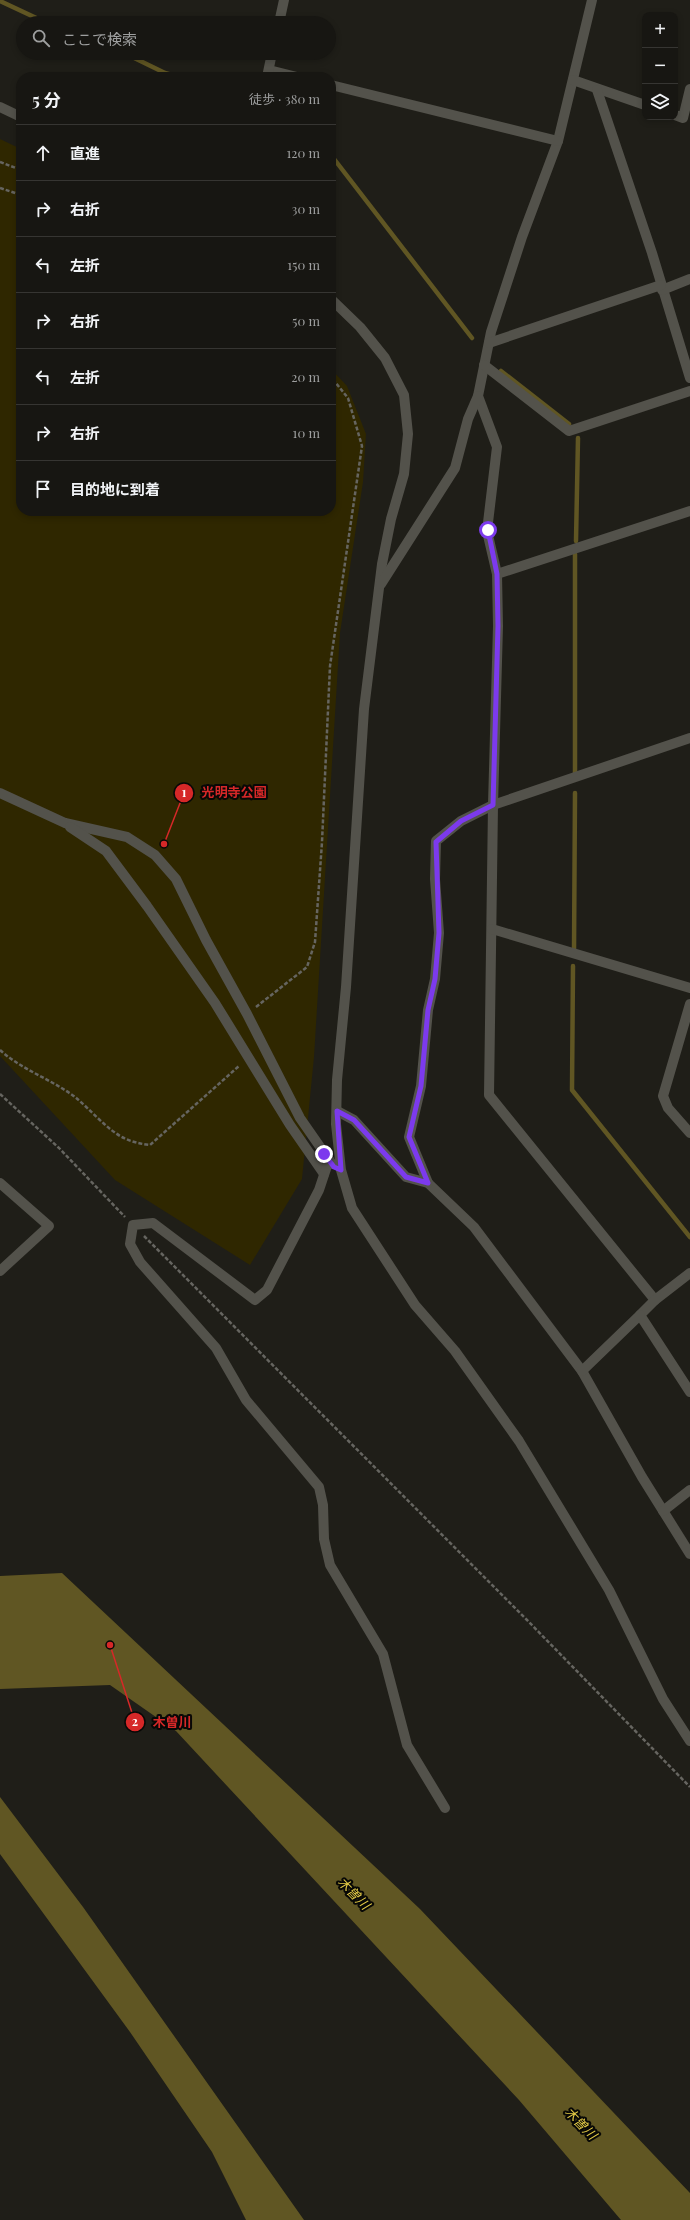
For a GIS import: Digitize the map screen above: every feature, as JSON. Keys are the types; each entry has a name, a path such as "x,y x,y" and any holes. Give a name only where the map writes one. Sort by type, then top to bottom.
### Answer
{"street":[{"path":"281,16 284,0"},
{"path":"380,586 456,468 468,419 478,396 489,343 522,238 558,141 592,0"},
{"path":"268,72 271,60"},
{"path":"573,80 597,90 642,104"},
{"path":"336,86 558,141"},
{"path":"678,116 683,118 690,88"},
{"path":"597,90 690,378"},
{"path":"0,107 16,115"},
{"path":"489,343 690,279"},
{"path":"336,305 360,328 386,358 404,395 408,434 404,474 391,519 380,586 364,710 346,987 338,1080 337,1111 341,1170 352,1208 416,1305 455,1350 519,1441 609,1590 663,1699 690,1741"},
{"path":"484,365 569,431 690,391"},
{"path":"478,396 496,447 488,530 497,574 498,626 493,805 489,1095 655,1300"},
{"path":"497,574 690,511"},
{"path":"690,738 493,805 461,821 436,842 439,933 436,971 428,1010 421,1086 409,1137 428,1183 474,1227 582,1371 663,1512 690,1554"},
{"path":"0,793 64,823 106,851 147,906 215,1003 290,1125 324,1174"},
{"path":"64,823 127,837 155,855 176,879 206,940 247,1014 300,1118 334,1167 341,1170"},
{"path":"492,929 690,988"},
{"path":"690,1004 663,1096 668,1108 690,1133"},
{"path":"337,1111 354,1120 406,1177 428,1183"},
{"path":"329,1160 319,1190 267,1290 255,1300 153,1222 133,1225 130,1244 140,1262 216,1348 246,1400 319,1487 324,1505 324,1539 330,1565 384,1654 407,1745 445,1808"},
{"path":"0,1183 49,1226 0,1271"},
{"path":"582,1371 655,1300 690,1273"},
{"path":"640,1316 690,1392"},
{"path":"663,1512 690,1490"}],"path":[{"path":"0,162 16,168"},
{"path":"0,188 16,193"},
{"path":"247,1014 307,967 315,942 322,842 330,666 362,446 348,398 336,383"},
{"path":"0,1050 15,1063 47,1079 74,1097 122,1137 138,1144 150,1145 239,1066 235,1059"},
{"path":"0,1094 59,1148 133,1225 526,1619 690,1787"}],"shaded area":[{"path":"0,139 16,147 16,516 336,516 336,374 347,386 366,434 363,482 340,633 314,1057 302,1179 250,1265 115,1180 0,1056"}],"water":[{"path":"62,1573 420,1909 690,2193 690,2220 621,2220 519,2100 176,1731 110,1685 0,1689 0,1576"},
{"path":"0,1797 83,1907 304,2220 246,2220 212,2152 130,2032 0,1854"}],"waterway":[{"path":"0,1 32,16"},
{"path":"138,60 163,72"},
{"path":"336,161 472,338"},
{"path":"501,371 569,424"},
{"path":"576,541 578,438"},
{"path":"575,554 575,776"},
{"path":"574,951 575,793"},
{"path":"573,966 572,1090 690,1237"}],"place":[{"name":"光明寺公園","path":"164,844"},
{"name":"木曽川","path":"110,1645"}],"route":[{"path":"324,1154 334,1167 341,1170 336,1124 337,1111 354,1120 406,1177 428,1183 409,1137 421,1086 428,1010 435,979 439,933 435,879 436,842 461,821 493,805 498,626 497,574 488,530"}]}
